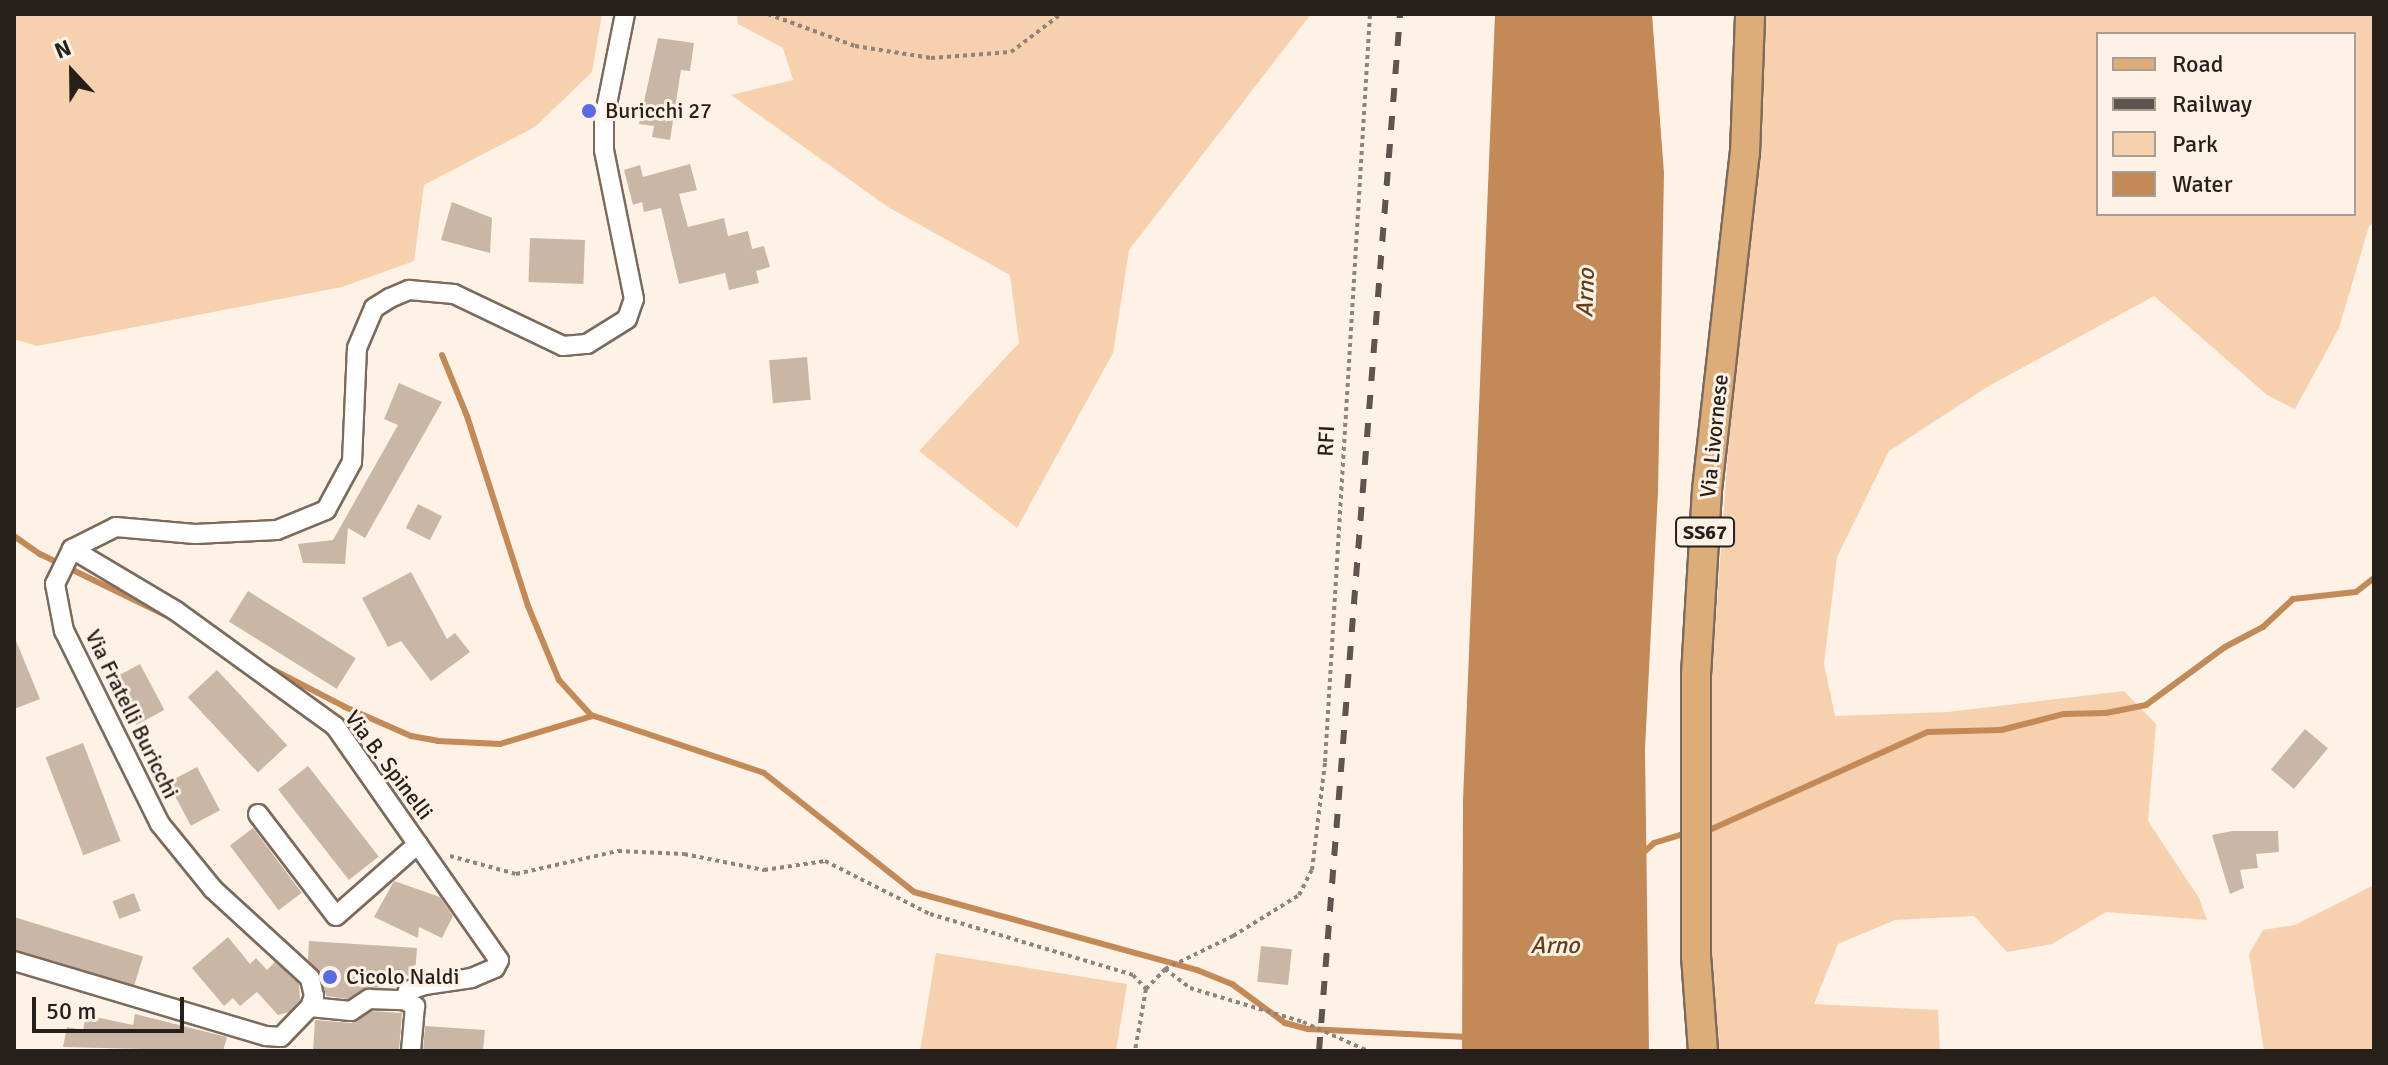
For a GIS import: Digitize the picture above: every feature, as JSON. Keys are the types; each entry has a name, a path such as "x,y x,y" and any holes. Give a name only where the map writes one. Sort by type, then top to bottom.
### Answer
{"main road":[{"name":"Via Livornese","path":"1703,1051 1696,956 1696,675 1707,490 1745,153 1750,14"}],"street":[{"path":"72,549 116,527 195,534 277,530 326,510 352,462 357,348 364,325 374,308 409,290 454,294 563,346 587,344 627,319 634,299 604,150 604,119 625,14"},
{"name":"Via B. Spinelli","path":"72,549 176,611 335,726 499,960 495,968 472,978 408,991 404,1000"},
{"name":"Via Fratelli Buricchi","path":"72,549 55,584 64,631 124,758 160,824 213,889 310,978 312,1002"},
{"path":"258,814 336,916 418,844"},
{"path":"14,961 276,1041 312,1002 351,1011 369,999 404,1000 415,1006 411,1051"}],"path":[{"path":"768,14 855,46 931,58 1011,52 1061,14"},
{"name":"RFI","path":"1165,969 1233,936 1299,895 1312,870 1325,762 1370,14"},
{"path":"418,844 516,874 618,851 684,854 764,870 825,861 930,914 1133,975 1146,989"},
{"path":"1135,1051 1146,989 1165,969 1190,988 1303,1022 1368,1051"}],"green space":[{"path":"14,14 602,14 592,72 535,127 424,185 414,261 342,287 37,346 14,339"},
{"path":"737,14 1311,14 1129,250 1113,353 1017,528 919,451 1019,343 1010,275 888,207 731,95 793,80 783,48 738,24"},
{"path":"1760,14 2374,14 2374,223 2369,226 2339,328 2295,409 2267,395 2154,296 1987,387 1889,451 1837,557 1824,664 1835,716 1948,712 2124,691 2156,724 2148,821 2199,898 2207,920 2106,912 2052,944 2007,952 1974,916 1895,920 1838,944 1814,1004 1938,1010 1940,1051 1712,1051 1705,767"},
{"path":"2374,885 2374,1051 2264,1051 2249,954 2263,930 2295,925"},
{"path":"936,953 1127,984 1116,1051 920,1051"}],"water":[{"name":"Arno","path":"1495,14 1652,14 1664,173 1658,492 1645,749 1649,1051 1462,1051 1463,800"}],"building":[{"path":"658,38 694,43 690,71 681,70 670,140 652,137 654,126 639,124"},
{"path":"690,164 697,190 679,194 688,227 724,218 728,236 748,231 752,249 764,246 770,267 756,271 759,283 729,290 725,273 679,284 661,208 644,212 642,202 633,205 624,170 640,165 643,177"},
{"path":"452,202 492,218 490,253 441,240"},
{"path":"530,238 585,240 583,284 528,282"},
{"path":"807,357 811,400 773,403 769,360"},
{"path":"399,383 442,402 365,538 348,528 345,564 303,563 298,544 333,540 398,425 384,419"},
{"path":"418,504 442,516 430,540 406,528"},
{"path":"411,572 447,639 455,633 470,652 431,681 401,641 388,647 362,598"},
{"path":"248,591 356,658 337,689 229,622"},
{"path":"14,636 40,699 14,709"},
{"path":"140,664 164,710 136,725 112,679"},
{"path":"217,670 287,745 258,773 188,697"},
{"path":"2305,729 2328,748 2294,789 2271,770"},
{"path":"83,743 121,841 83,855 46,757"},
{"path":"308,766 379,857 349,880 278,789"},
{"path":"197,767 220,810 191,826 168,782"},
{"path":"253,828 302,893 279,910 230,845"},
{"path":"2232,831 2278,831 2279,852 2256,854 2258,868 2240,870 2244,888 2230,894 2212,835"},
{"path":"394,881 440,897 453,916 442,938 419,927 418,938 374,917"},
{"path":"134,893 141,911 119,919 113,901"},
{"path":"14,917 143,956 134,987 14,950"},
{"path":"228,937 250,964 256,958 267,970 275,962 299,984 300,1000 289,1012 278,1015 257,992 240,1006 233,998 224,1006 192,968"},
{"path":"309,941 417,948 415,976 385,974 384,987 363,989 348,999 326,996 321,975 308,960"},
{"path":"1261,946 1292,949 1288,985 1257,982"},
{"path":"372,1011 402,1013 399,1051 313,1051 315,1020 351,1023"},
{"path":"135,1014 227,1037 223,1051 63,1047 67,1027 83,1030 86,1015 133,1025"},
{"path":"425,1026 485,1030 483,1051 423,1051"}],"waterway":[{"path":"442,355 467,416 528,606 559,680 591,715 764,773 914,892 1197,970 1232,984 1285,1023 1308,1029 1467,1037"},
{"path":"14,536 40,554 173,619"},
{"path":"1705,832 1928,732 2001,730 2064,714 2106,713 2146,705 2225,647 2263,627 2293,599 2356,592 2374,578"},
{"path":"266,666 345,707 411,736 438,741 500,744 593,716"},
{"path":"1643,853 1654,843 1690,832"}],"railway":[{"path":"1319,1051 1400,14"}],"place":[{"name":"Buricchi 27","path":"589,111"},
{"name":"Cicolo Naldi","path":"330,977"}]}
